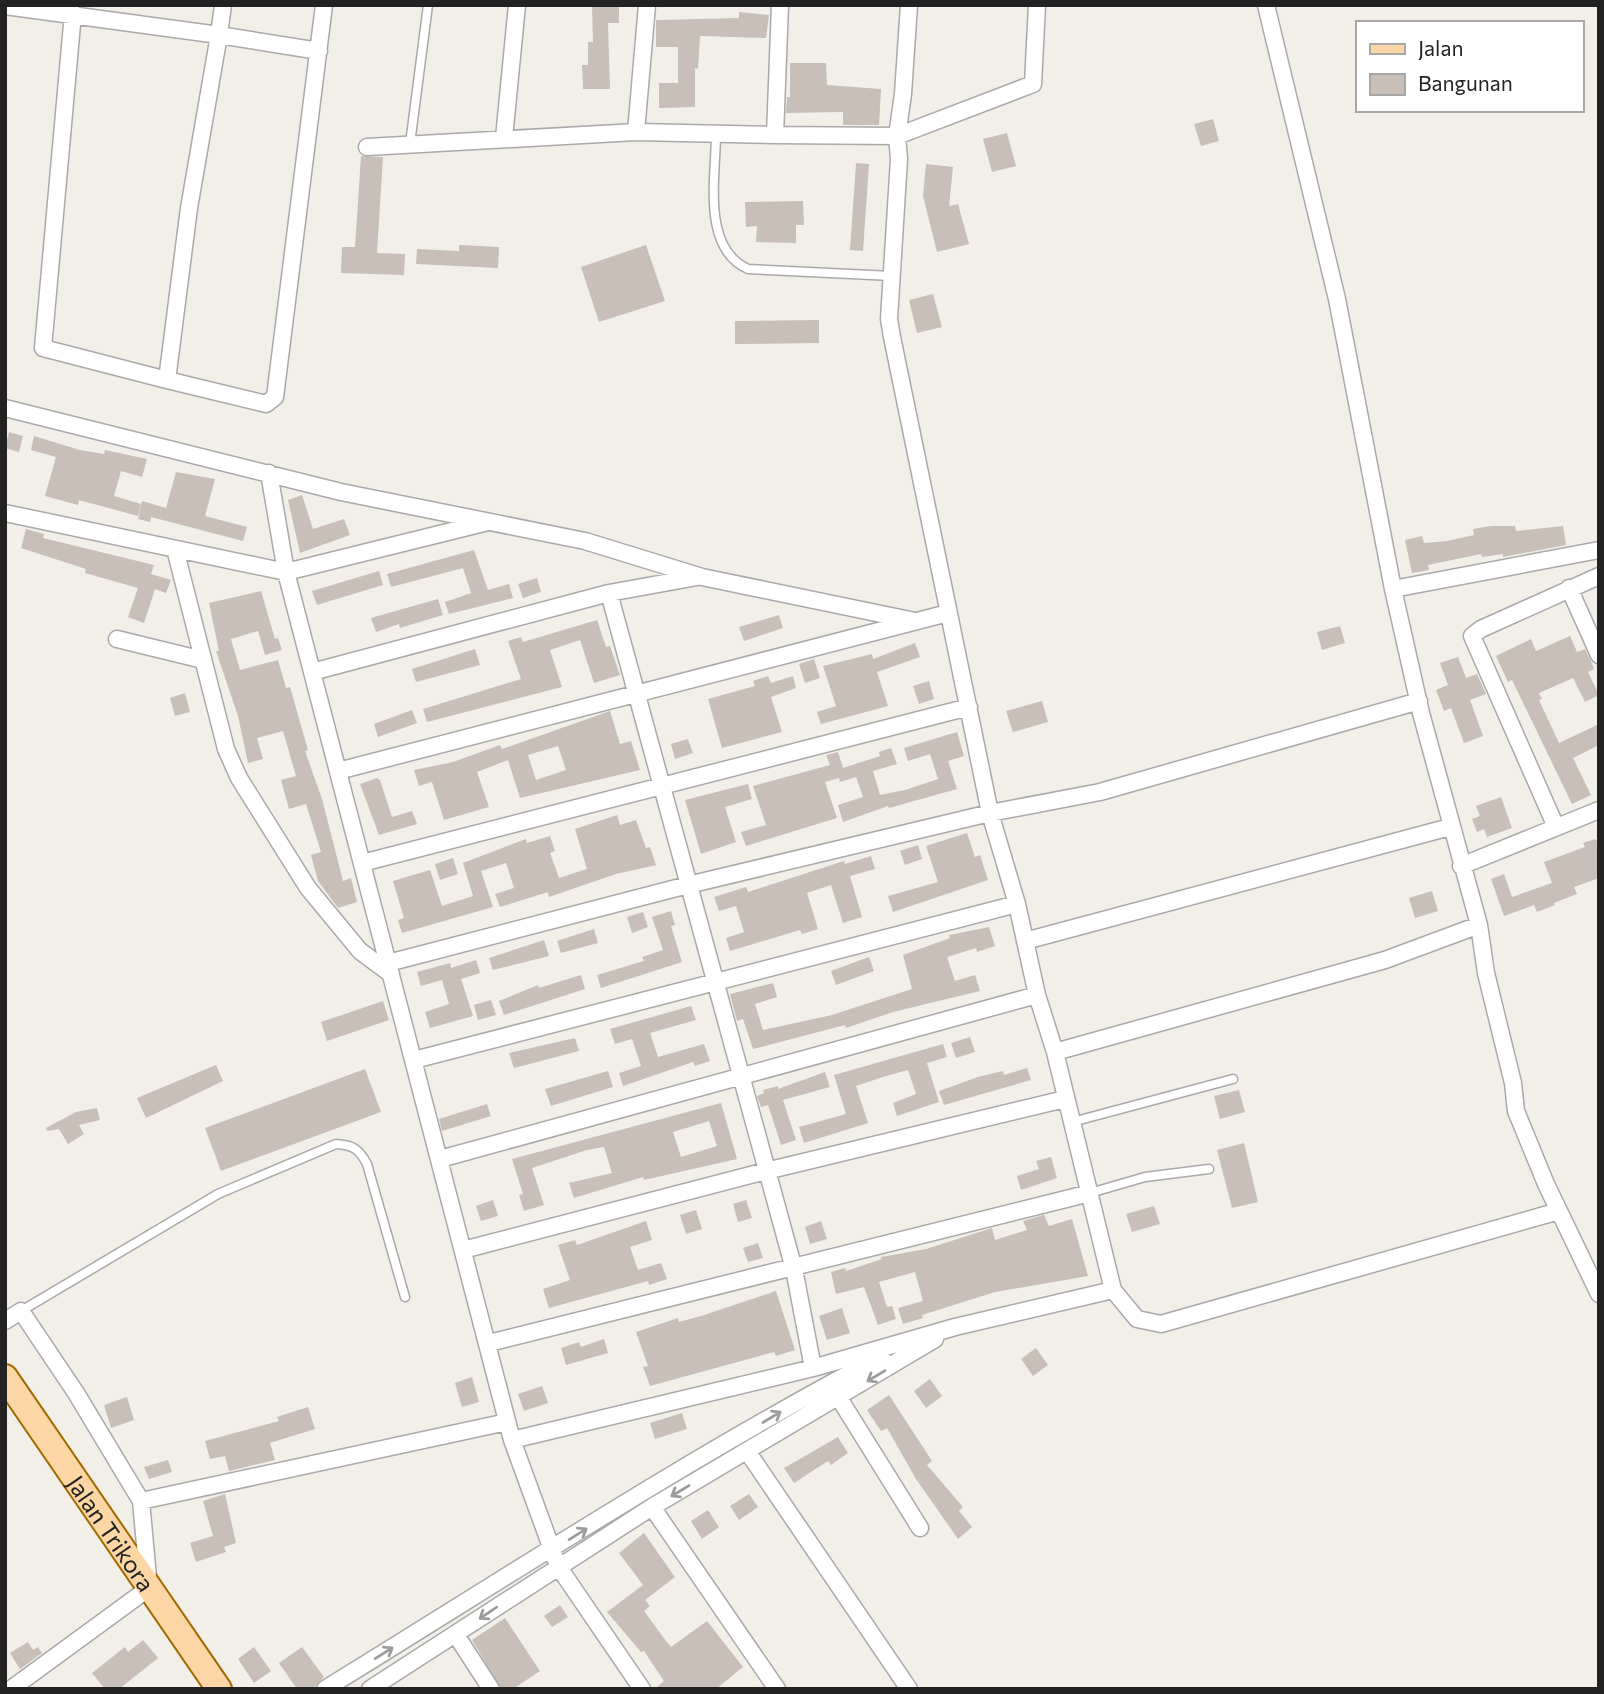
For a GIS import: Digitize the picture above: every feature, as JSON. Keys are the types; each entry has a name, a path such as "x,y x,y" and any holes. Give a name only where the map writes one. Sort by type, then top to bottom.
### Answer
{"main road":[{"name":"Jalan Trikora","path":"5,1377 219,1689"}],"street":[{"path":"167,380 189,208 223,5"},
{"path":"73,13 43,348 266,404 275,397 324,5"},
{"path":"504,138 517,5"},
{"path":"636,132 647,5"},
{"path":"775,135 780,5"},
{"path":"909,5 904,94 897,136 899,159 889,319 990,813 1017,904 1037,995 1055,1052 1112,1290 1137,1319 1161,1324 1559,1211"},
{"path":"367,147 636,132 897,136 1033,84 1037,5"},
{"path":"1266,5 1334,287 1393,589 1450,827 1479,925 1486,973 1513,1083 1516,1111 1559,1211 1599,1294"},
{"path":"5,6 73,13 318,51"},
{"path":"5,408 269,473 585,541 702,576 915,621"},
{"path":"269,473 286,572 489,1343 512,1440 554,1558 642,1689"},
{"path":"5,513 286,572 487,522"},
{"path":"175,549 226,749 239,778 308,888 360,951 389,969 688,885 990,813 1100,792 1419,701"},
{"path":"1393,589 1599,550"},
{"path":"312,672 609,593 702,576"},
{"path":"1556,827 1472,636 1481,629 1569,587 1599,576"},
{"path":"1569,587 1599,655"},
{"path":"609,593 794,1269 813,1368"},
{"path":"338,771 948,613"},
{"path":"117,639 203,660"},
{"path":"362,863 970,707"},
{"path":"1461,866 1599,810"},
{"path":"1025,941 1450,827"},
{"path":"414,1060 1017,904"},
{"path":"1055,1052 1385,960 1479,925"},
{"path":"440,1159 1037,995"},
{"path":"463,1250 766,1171 1065,1099"},
{"path":"489,1343 1090,1194"},
{"path":"512,1440 813,1368 955,1327 1112,1290"},
{"path":"5,1321 21,1311 76,1393 141,1501 149,1588 11,1689"},
{"path":"325,1689 554,1558 652,1507 955,1327"},
{"path":"370,1689 456,1635 554,1558 819,1389 910,1340"},
{"path":"839,1398 920,1528"},
{"path":"141,1501 507,1422"},
{"path":"747,1451 909,1689"},
{"path":"652,1507 777,1689"},
{"path":"456,1635 491,1689"}],"lane":[{"path":"410,144 428,5"},
{"path":"716,134 717,235 732,260 748,269 892,276"},
{"path":"1072,1122 1233,1079"},
{"path":"21,1311 218,1194 336,1144 350,1145 360,1151 368,1164 405,1297"},
{"path":"1090,1194 1145,1177 1209,1169"}],"building":[{"path":"592,5 619,5 619,23 608,23 610,89 583,89 582,65 588,65 588,42 593,42"},
{"path":"739,12 769,15 766,38 700,36 698,69 695,68 695,107 659,108 659,83 678,83 678,47 656,47 656,20 739,18"},
{"path":"790,63 826,63 827,85 881,89 879,125 843,125 843,112 786,113 787,97 790,97"},
{"path":"1213,119 1219,141 1201,146 1194,124"},
{"path":"1007,133 1016,166 992,172 983,139"},
{"path":"361,156 383,157 377,253 405,254 404,275 341,273 342,247 355,247"},
{"path":"856,163 869,164 863,251 850,250"},
{"path":"926,164 953,167 949,206 958,204 969,244 937,252 923,196"},
{"path":"803,201 804,225 796,225 796,243 756,242 757,226 746,227 745,202"},
{"path":"459,245 499,247 498,268 416,264 417,249 459,251"},
{"path":"646,245 665,301 599,322 581,267"},
{"path":"933,294 942,327 917,333 909,300"},
{"path":"819,320 819,343 735,344 735,321"},
{"path":"9,432 23,436 19,452 5,448"},
{"path":"34,436 80,450 104,454 105,450 147,459 142,477 121,471 114,496 141,504 138,516 79,500 78,505 45,496 56,457 31,450"},
{"path":"176,472 215,479 205,516 247,527 243,541 151,517 150,522 138,519 142,501 166,508"},
{"path":"302,495 313,529 344,519 350,535 300,553 288,500"},
{"path":"1515,526 1516,531 1563,526 1566,545 1503,557 1503,554 1482,557 1481,554 1428,565 1429,570 1412,573 1405,540 1422,536 1424,543 1447,541 1474,535 1473,529"},
{"path":"26,529 44,534 43,538 154,565 151,574 171,580 166,593 155,589 144,623 128,617 138,588 85,573 86,569 21,548"},
{"path":"474,550 488,590 509,584 513,598 449,614 445,602 471,593 463,568 391,587 387,574"},
{"path":"379,571 383,585 317,605 312,591"},
{"path":"537,578 541,592 523,598 518,584"},
{"path":"261,591 275,639 278,638 282,650 265,655 258,631 231,639 240,670 278,660 286,688 290,687 308,750 305,751 322,799 343,881 351,878 357,902 338,908 318,881 311,855 321,852 306,804 289,809 281,780 296,776 283,731 257,738 263,759 248,763 238,716 216,651 219,651 209,603"},
{"path":"438,599 443,615 376,632 371,618"},
{"path":"779,615 783,628 744,641 739,627"},
{"path":"597,620 606,647 610,646 620,675 594,683 580,640 550,650 562,687 427,722 423,709 521,679 508,641 521,637 523,642"},
{"path":"1340,626 1345,643 1322,650 1317,632"},
{"path":"1570,636 1577,652 1585,649 1591,661 1594,669 1588,672 1599,695 1585,702 1573,678 1539,693 1542,699 1539,700 1559,743 1599,724 1599,745 1573,758 1591,795 1572,804 1512,680 1508,682 1496,656 1531,639 1536,651"},
{"path":"915,643 920,657 877,672 888,706 821,724 817,712 836,706 823,666 872,654 873,659"},
{"path":"475,649 480,665 416,682 412,669"},
{"path":"1458,657 1466,678 1477,674 1486,694 1470,700 1483,736 1464,743 1451,708 1444,711 1436,690 1448,685 1440,663"},
{"path":"814,659 820,678 805,683 799,664"},
{"path":"768,676 771,683 793,676 796,688 771,697 782,732 722,748 708,699 755,686 753,681"},
{"path":"929,681 934,699 919,704 913,686"},
{"path":"185,693 190,712 175,716 170,698"},
{"path":"1042,701 1048,722 1013,732 1006,711"},
{"path":"412,710 417,723 378,737 374,724"},
{"path":"610,711 620,744 631,741 640,770 520,798 508,760 477,772 489,807 444,820 432,782 419,786 414,770 453,762 500,745 502,749","holes":["558,746 566,770 536,780 528,755"]},
{"path":"957,732 964,756 948,761 957,789 889,808 888,806 843,822 838,805 863,797 856,777 840,782 839,778 825,782 837,818 746,846 741,832 766,825 753,786 830,765 826,755 838,752 843,768 880,756 879,752 891,748 897,764 873,771 880,795 905,790 938,779 930,754 908,761 904,748"},
{"path":"688,739 693,753 675,759 671,744"},
{"path":"377,778 392,817 412,811 417,824 379,835 360,784"},
{"path":"748,784 752,799 725,807 736,842 701,854 685,800"},
{"path":"1501,797 1512,828 1487,837 1484,829 1477,832 1472,819 1480,816 1476,806"},
{"path":"617,815 620,825 636,820 646,848 650,847 656,865 616,874 549,897 548,892 500,907 495,894 514,888 506,863 481,871 493,907 402,933 398,920 404,918 393,881 430,870 442,906 473,896 463,863 526,839 527,843 550,836 555,851 550,853 559,878 587,869 575,829"},
{"path":"967,833 975,857 980,855 988,880 893,912 888,896 938,882 926,846"},
{"path":"1595,839 1599,843 1599,878 1574,887 1577,894 1554,903 1555,905 1537,912 1534,905 1504,916 1491,879 1504,874 1512,897 1552,883 1544,862 1585,847 1583,843"},
{"path":"918,845 922,859 905,865 900,851"},
{"path":"871,856 875,869 850,876 862,917 843,923 831,885 807,893 818,929 802,934 800,930 730,951 726,938 744,932 736,906 719,911 714,897 746,887 748,892 844,861 845,864"},
{"path":"453,858 458,874 440,880 435,864"},
{"path":"1432,891 1438,911 1415,918 1409,898"},
{"path":"671,911 675,925 671,926 682,962 601,988 597,975 644,961 642,957 663,950 652,917"},
{"path":"643,912 648,927 632,933 627,917"},
{"path":"989,927 995,946 977,952 976,948 947,957 955,981 975,975 980,991 893,1012 846,1028 845,1025 753,1049 743,1019 737,1021 730,994 773,983 777,997 755,1004 763,1030 832,1015 912,989 903,955 950,938 949,935"},
{"path":"594,929 598,943 561,953 557,941"},
{"path":"544,940 549,956 493,970 489,958"},
{"path":"869,957 874,971 836,985 831,971"},
{"path":"476,960 480,973 461,979 473,1016 430,1028 425,1012 449,1004 442,980 421,986 417,972 450,963 451,968"},
{"path":"581,975 585,989 504,1015 499,1001 538,985 539,988"},
{"path":"491,1000 496,1015 478,1020 474,1005"},
{"path":"383,1001 389,1020 327,1041 321,1022"},
{"path":"691,1006 696,1020 650,1033 658,1057 704,1044 710,1061 695,1066 693,1062 623,1086 619,1073 641,1066 632,1039 615,1044 610,1029"},
{"path":"970,1037 975,1052 956,1058 951,1043"},
{"path":"575,1038 579,1051 514,1068 509,1053"},
{"path":"943,1044 947,1057 927,1063 939,1102 897,1116 893,1103 916,1094 908,1070 886,1076 856,1086 868,1123 804,1143 799,1127 846,1114 834,1075"},
{"path":"216,1065 223,1081 146,1118 137,1098"},
{"path":"1027,1068 1031,1080 944,1105 939,1091 978,1077 1003,1071 1004,1075"},
{"path":"365,1069 381,1112 221,1171 205,1128"},
{"path":"608,1071 613,1087 551,1106 545,1089"},
{"path":"825,1072 830,1087 783,1100 796,1140 781,1145 768,1105 761,1107 757,1096 764,1093 763,1090 778,1086 778,1089"},
{"path":"1239,1090 1245,1112 1220,1119 1214,1096"},
{"path":"721,1103 737,1159 644,1180 643,1177 574,1198 569,1183 612,1173 604,1147 587,1150 532,1168 544,1205 524,1211 519,1195 523,1194 512,1159","holes":["709,1121 717,1146 681,1157 673,1132"]},
{"path":"487,1104 491,1116 442,1131 439,1119"},
{"path":"97,1108 100,1120 79,1125 84,1134 68,1144 59,1129 47,1131 46,1128 76,1112"},
{"path":"1244,1143 1258,1202 1232,1208 1217,1150"},
{"path":"1051,1157 1057,1178 1021,1190 1017,1176 1039,1169 1036,1161"},
{"path":"493,1200 498,1216 481,1221 476,1206"},
{"path":"746,1200 752,1218 738,1222 733,1204"},
{"path":"1154,1206 1160,1224 1132,1232 1126,1214"},
{"path":"696,1210 702,1229 686,1234 680,1215"},
{"path":"1044,1215 1049,1226 1072,1219 1088,1276 995,1292 922,1315 923,1318 903,1324 898,1308 923,1301 915,1272 879,1282 887,1307 892,1306 896,1319 878,1325 864,1287 836,1294 831,1272 845,1268 846,1271 882,1259 881,1257 926,1249 992,1228 995,1240 1027,1230 1023,1221"},
{"path":"646,1221 652,1240 630,1247 638,1270 661,1263 667,1279 649,1285 648,1281 549,1308 543,1289 570,1280 558,1245 575,1240 577,1245"},
{"path":"821,1221 827,1239 810,1244 805,1227"},
{"path":"758,1243 763,1258 748,1262 743,1248"},
{"path":"776,1291 795,1350 776,1356 774,1352 650,1386 643,1367 648,1366 636,1332 678,1318 679,1322 701,1316"},
{"path":"842,1308 850,1333 827,1340 819,1316"},
{"path":"604,1339 608,1353 566,1365 561,1348 579,1342 581,1347"},
{"path":"1036,1348 1048,1365 1033,1376 1021,1359"},
{"path":"472,1377 479,1402 462,1407 455,1383"},
{"path":"930,1379 942,1396 926,1408 914,1391"},
{"path":"542,1386 548,1403 524,1411 518,1394"},
{"path":"889,1395 932,1461 927,1465 963,1507 959,1511 972,1527 958,1539 916,1479 887,1428 881,1431 867,1410"},
{"path":"127,1397 134,1420 111,1428 104,1405"},
{"path":"308,1407 315,1429 270,1443 275,1460 229,1471 225,1456 210,1459 205,1441 279,1421 277,1417"},
{"path":"682,1413 687,1429 655,1439 650,1423"},
{"path":"838,1437 848,1453 831,1465 828,1461 794,1483 784,1468"},
{"path":"168,1460 172,1472 149,1479 144,1467"},
{"path":"225,1494 236,1543 224,1547 226,1552 196,1562 190,1543 213,1536 203,1501"},
{"path":"749,1494 758,1507 739,1520 730,1506"},
{"path":"708,1510 719,1527 702,1539 691,1521"},
{"path":"644,1533 675,1577 645,1600 650,1606 644,1611 666,1641 671,1647 707,1621 743,1667 716,1689 655,1689 664,1681 644,1651 641,1652 607,1612 643,1585 619,1553"},
{"path":"560,1605 568,1617 552,1627 544,1616"},
{"path":"505,1618 540,1671 513,1689 501,1689 472,1640"},
{"path":"143,1640 158,1658 119,1689 105,1689 92,1673 125,1647 128,1652"},
{"path":"28,1642 33,1650 38,1647 42,1653 20,1669 10,1653"},
{"path":"254,1647 271,1671 254,1683 238,1659"},
{"path":"302,1647 324,1677 312,1689 297,1689 279,1663"}]}
